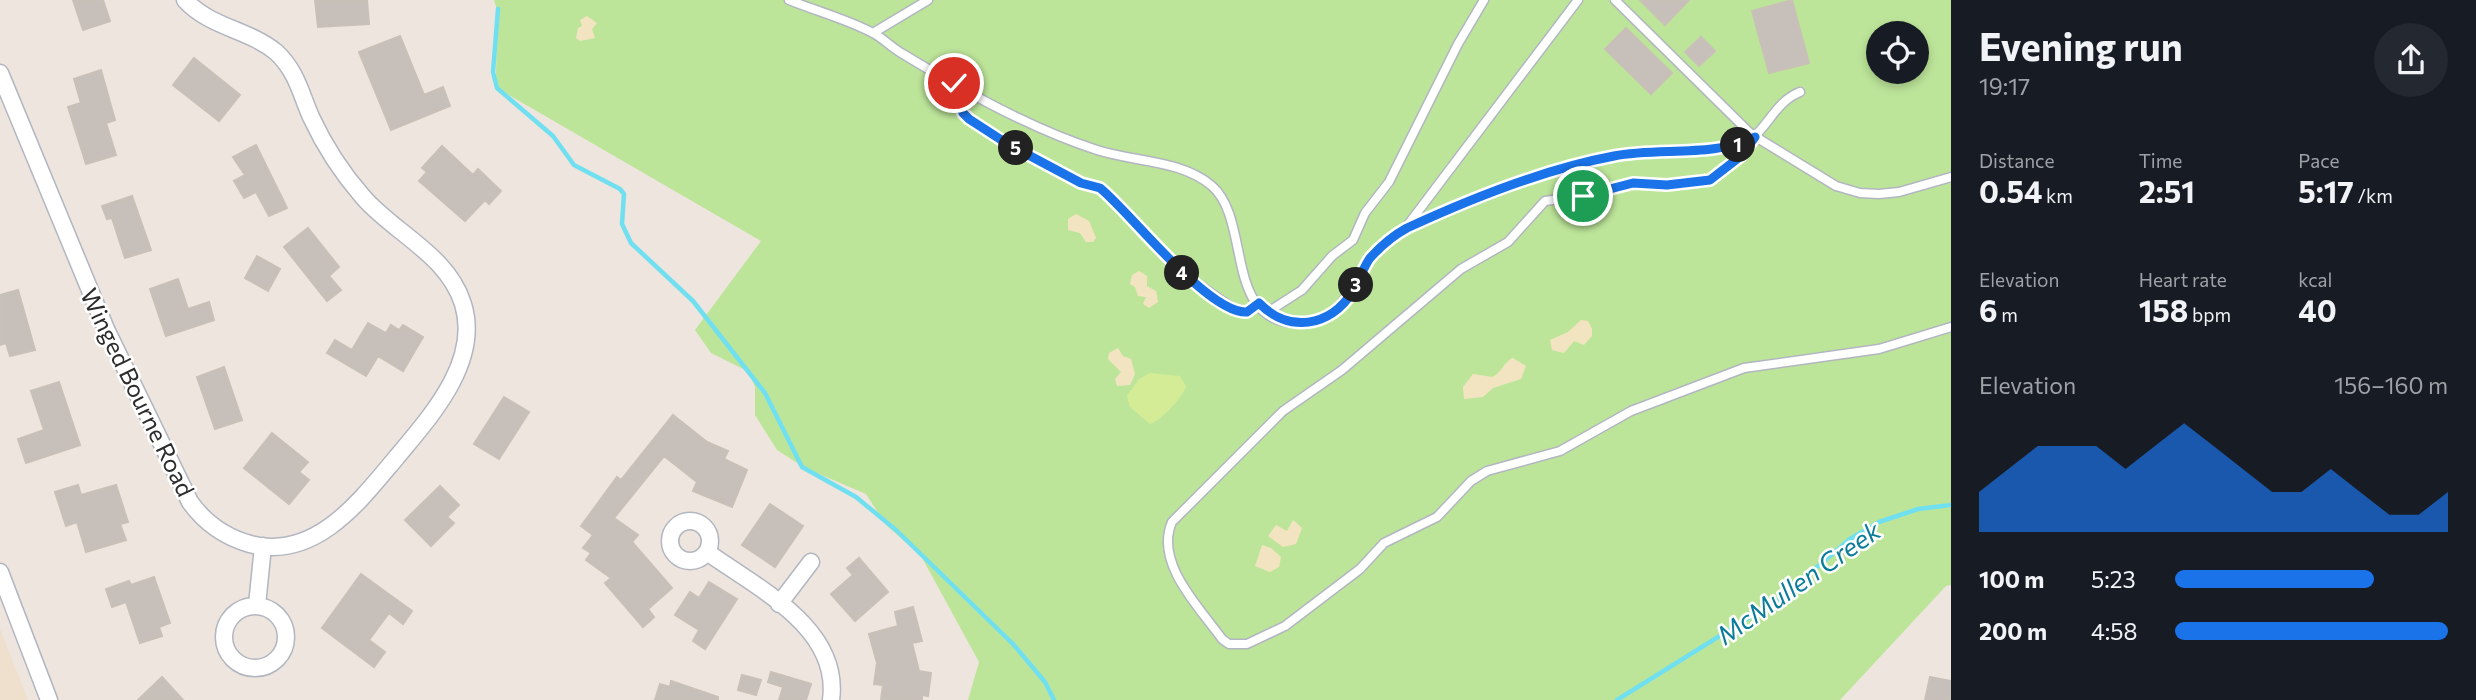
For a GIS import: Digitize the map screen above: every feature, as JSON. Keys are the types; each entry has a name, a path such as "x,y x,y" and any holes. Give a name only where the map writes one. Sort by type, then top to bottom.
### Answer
{"street":[{"name":"Winged Bourne Road","path":"0,73 94,303 190,502 209,524 225,535 263,546 288,546 317,536 342,517 378,479 415,434 456,375 463,356 466,321 463,303 446,273 432,257 386,221 344,173 326,145 296,77 278,54 246,34 209,21 186,0"},
{"path":"257,605 263,546"},
{"path":"707,552 779,604 815,636 825,651 833,683 831,700"},
{"path":"779,604 811,562"},
{"path":"0,572 49,700"}],"lane":[{"path":"789,0 873,33 900,53 1002,110 1096,149 1174,167 1200,177 1214,188 1232,218 1243,281 1268,312 1279,320 1297,323 1331,315 1353,292 1368,261 1379,248 1404,230 1497,191 1587,162 1651,151 1737,146 1755,137"},
{"path":"873,33 928,0"},
{"path":"1268,312 1302,290 1332,256 1353,240 1365,213 1389,182 1458,44 1484,0"},
{"path":"1404,230 1578,0"},
{"path":"1615,0 1755,137 1836,186 1860,193 1899,192 1951,177"},
{"path":"954,83 963,113 969,119 1006,143 1081,183 1100,188 1194,283 1237,311 1247,312 1259,303"},
{"path":"1800,92 1781,102 1741,156 1710,180 1667,185 1633,183 1545,201 1508,242 1461,269 1342,370 1283,411 1172,522 1167,543 1179,578 1222,639 1229,644 1247,644 1285,626 1360,569 1384,543 1437,517 1471,481 1487,471 1560,451 1631,411 1744,368 1879,349 1951,327"}],"shaded area":[{"path":"0,629 28,700 0,700"}],"green space":[{"path":"494,0 1951,0 1951,585 1946,586 1840,700 968,700 979,662 921,556 886,525 866,494 805,468 777,450 755,415 755,387 749,372 711,353 695,330 761,241 497,88 498,20"},
{"path":"1150,373 1180,376 1186,386 1171,408 1150,424 1130,407 1127,396 1139,379"}],"sand":[{"path":"587,16 597,23 592,29 595,38 580,41 576,38 578,28 582,26 580,20"},
{"path":"1076,214 1089,221 1096,238 1093,242 1086,242 1080,233 1068,230 1068,219"},
{"path":"1139,271 1147,276 1147,286 1156,291 1158,302 1149,308 1143,304 1146,297 1138,296 1135,287 1130,284 1132,275"},
{"path":"1581,320 1588,321 1592,329 1592,336 1584,345 1574,341 1564,353 1552,350 1550,340 1568,332"},
{"path":"1118,348 1123,356 1131,359 1135,374 1130,385 1117,386 1115,379 1121,372 1108,359 1109,353"},
{"path":"1513,358 1526,366 1521,379 1493,388 1483,397 1464,399 1463,387 1473,374 1492,377"},
{"path":"1293,520 1302,528 1296,544 1283,547 1268,536 1276,525 1287,531"},
{"path":"1262,545 1271,548 1281,557 1279,567 1270,572 1255,566"}],"building":[{"path":"73,0 103,0 110,21 83,30"},
{"path":"315,0 367,0 369,24 318,27"},
{"path":"1640,0 1689,0 1665,25"},
{"path":"1792,0 1809,63 1769,73 1752,11"},
{"path":"1626,28 1672,73 1651,94 1605,49"},
{"path":"400,36 424,95 443,87 450,106 391,130 359,52"},
{"path":"1701,37 1715,51 1699,66 1685,52"},
{"path":"194,58 240,95 219,121 173,85"},
{"path":"101,70 115,120 106,123 116,155 86,164 68,107 81,103 74,79"},
{"path":"256,145 287,208 269,216 256,192 244,198 234,181 245,175 233,157"},
{"path":"442,146 473,175 478,169 501,191 489,204 485,200 465,221 419,181 427,172 422,168"},
{"path":"132,196 151,250 125,258 112,218 107,219 102,206"},
{"path":"308,228 339,267 329,276 341,290 327,301 284,247"},
{"path":"257,256 280,269 268,291 245,278"},
{"path":"178,279 188,309 209,302 214,320 166,336 150,289"},
{"path":"18,290 35,350 10,356 6,343 0,345 0,295"},
{"path":"368,323 386,333 391,325 399,330 403,325 423,337 403,371 378,356 366,376 327,353 335,340 352,350"},
{"path":"224,367 242,420 215,429 197,377"},
{"path":"59,382 80,445 26,463 18,439 44,430 31,391"},
{"path":"504,397 529,412 499,459 474,444"},
{"path":"673,415 707,442 728,451 724,459 747,470 732,507 693,491 697,482 664,456 614,518 638,535 632,542 672,588 648,609 654,617 643,627 605,583 611,578 586,560 591,553 583,548 593,535 581,526 617,477 621,480"},
{"path":"272,433 308,462 299,472 309,480 289,504 244,468"},
{"path":"78,485 81,495 116,485 128,522 120,524 126,540 86,552 77,522 66,526 55,492"},
{"path":"440,486 459,505 447,517 454,523 431,546 405,520"},
{"path":"770,504 803,526 775,567 742,545"},
{"path":"859,558 888,592 855,621 831,594 853,575 847,568"},
{"path":"361,574 412,611 403,624 389,613 369,640 385,652 374,667 322,628"},
{"path":"154,577 170,623 159,627 162,636 140,643 126,602 112,607 106,589 129,581 131,585"},
{"path":"709,582 737,599 705,649 693,641 699,630 675,615 690,592 699,598"},
{"path":"913,607 922,641 912,643 919,671 931,673 928,696 922,695 922,700 881,700 883,685 874,684 877,663 869,634 898,626 895,612"},
{"path":"771,672 811,684 806,700 779,700 783,687 768,682"},
{"path":"742,675 761,680 756,695 738,690"},
{"path":"162,677 183,700 138,700"},
{"path":"1930,677 1951,681 1951,700 1925,700"},
{"path":"671,681 718,697 718,700 655,700 660,684 670,687"}],"waterway":[{"path":"498,9 493,72 497,88 553,136 574,165 620,189 624,194 622,224 631,243 693,301 765,393 802,467 856,497 896,530 1013,644 1045,682 1054,700"},
{"name":"McMullen Creek","path":"1617,700 1779,599 1850,539 1879,522 1918,509 1951,505"}],"route":[{"path":"954,83 963,113 969,119 1006,143 1081,183 1100,188 1107,193 1179,271 1194,283 1242,313 1259,303 1279,320 1297,323 1331,315 1342,306 1353,292 1368,261 1379,248 1404,230 1497,191 1614,156 1737,146 1755,137 1741,156 1710,180 1667,185 1633,183 1583,196"}]}
